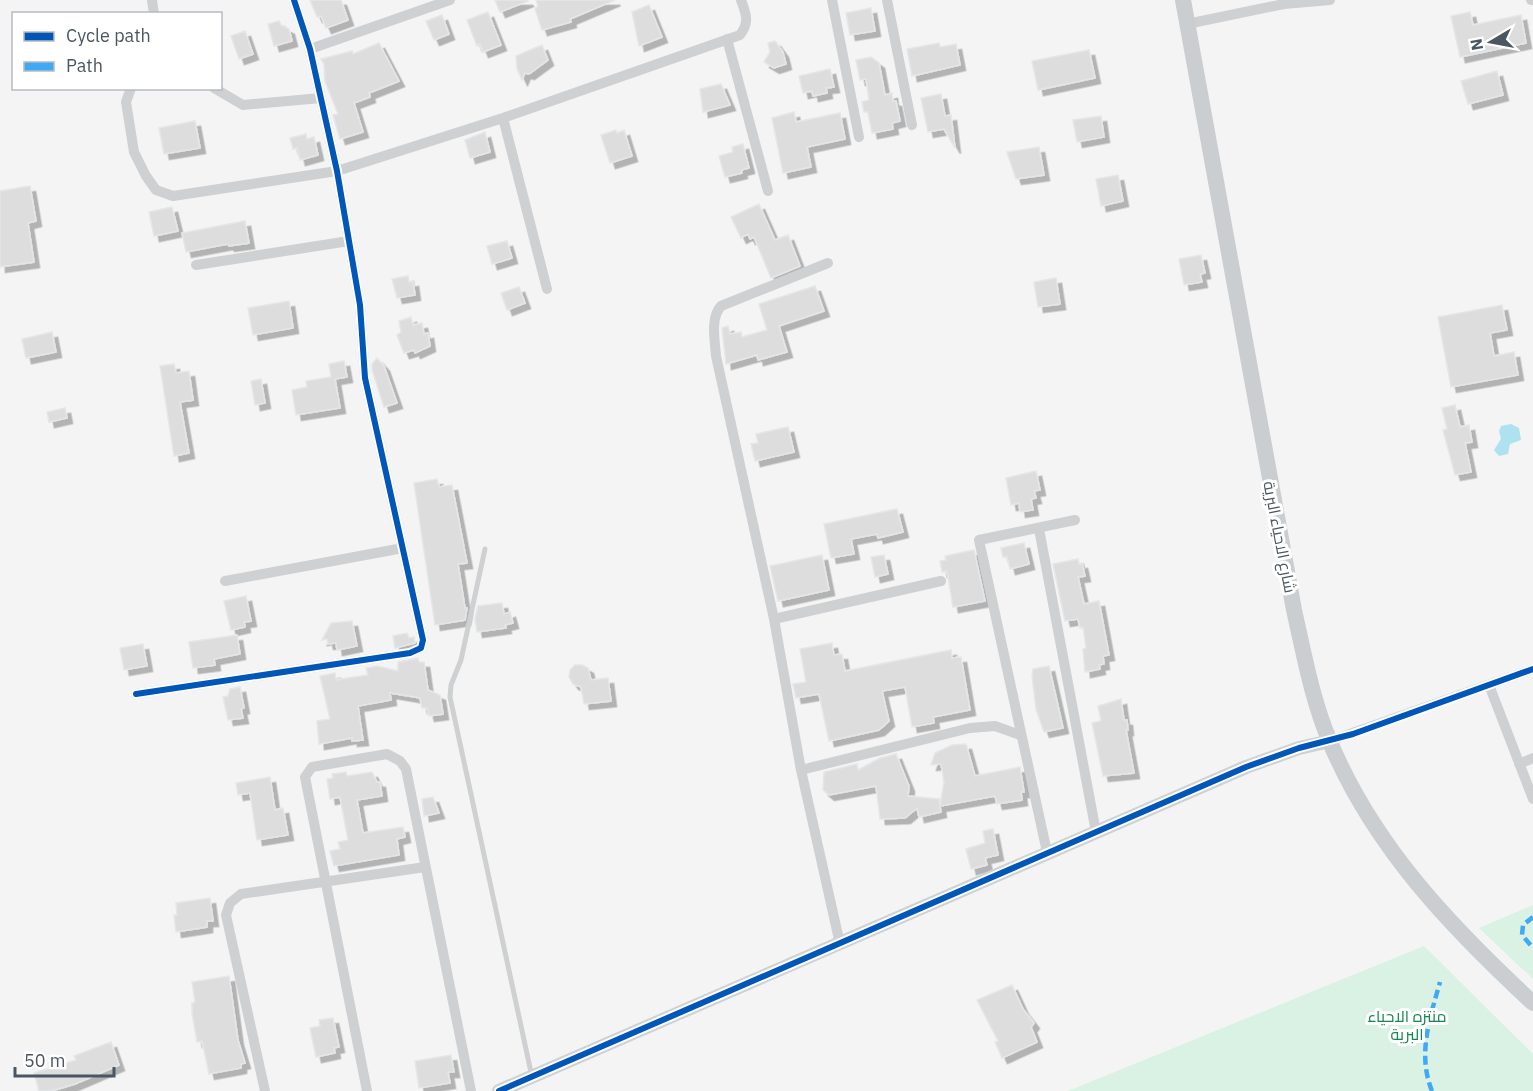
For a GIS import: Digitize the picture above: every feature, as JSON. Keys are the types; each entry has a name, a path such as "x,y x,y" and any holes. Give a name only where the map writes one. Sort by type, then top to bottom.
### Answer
{"main road":[{"name":"شارع الاحياء البرية","path":"1183,0 1294,610 1310,683 1330,741 1364,807 1411,877 1432,904 1533,1003"}],"street":[{"path":"136,694 410,652 421,648 423,640 364,378 360,306 337,171 310,49 294,0"},
{"path":"310,49 450,0"},
{"path":"130,90 126,102 134,152 156,190 173,196 337,171 503,118 740,35 747,26 747,17 741,0"},
{"path":"832,0 859,137"},
{"path":"887,0 912,125"},
{"path":"1187,24 1284,4 1330,0"},
{"path":"727,39 768,191"},
{"path":"217,90 243,105 321,98"},
{"path":"503,118 547,289"},
{"path":"196,265 349,241"},
{"path":"828,263 721,306 716,313 714,330 716,356 774,619 801,770 840,945"},
{"path":"1047,852 1020,735 980,540 1075,520"},
{"path":"1039,529 1096,832"},
{"path":"225,581 403,548"},
{"path":"774,619 940,580"},
{"path":"499,1091 1246,767 1299,748 1330,741 1533,669"},
{"path":"1489,685 1533,799"},
{"path":"801,770 970,728 995,726 1020,735"},
{"path":"367,1091 305,784 306,771 312,767 387,754 400,761 406,769 471,1091"},
{"path":"1519,764 1533,758"},
{"path":"265,1091 226,915 230,903 241,894 425,867"}],"lane":[{"path":"485,549 461,660 451,685 450,698 532,1077"}],"green space":[{"path":"1533,905 1533,979 1479,928"},
{"name":"منتزه الاحياء البرية","path":"1424,946 1533,1054 1533,1091 1068,1091"}],"water":[{"path":"1511,424 1519,428 1521,440 1510,444 1508,454 1499,456 1494,450 1501,439 1499,431 1501,426"}],"building":[{"path":"310,0 341,0 348,20 326,28 321,16 317,17"},
{"path":"495,0 527,0 528,1 500,12"},
{"path":"536,0 615,0 570,19 571,22 542,30 535,9 538,6"},
{"path":"649,5 662,37 639,46 632,12"},
{"path":"871,8 875,31 850,35 846,13"},
{"path":"488,12 501,45 483,52 480,44 477,46 467,20"},
{"path":"1470,12 1473,25 1521,15 1526,43 1460,57 1451,16"},
{"path":"442,15 449,34 434,40 426,21"},
{"path":"279,21 281,25 289,29 292,41 274,46 268,24"},
{"path":"245,31 253,54 239,59 231,36"},
{"path":"775,41 783,52 786,64 774,68 764,62 770,52 768,43"},
{"path":"379,43 399,81 369,93 370,97 354,103 363,132 340,139 333,115 338,114 325,81 324,64 321,59 352,51 353,54"},
{"path":"939,43 940,47 956,44 960,65 912,76 907,49"},
{"path":"542,45 548,60 529,74 525,73 522,80 517,69 516,56"},
{"path":"1089,50 1095,78 1038,90 1032,61"},
{"path":"871,57 879,63 885,95 892,93 900,121 892,123 893,129 872,133 868,112 864,112 862,102 869,100 866,79 860,80 856,60"},
{"path":"830,69 834,87 826,88 827,93 813,96 812,91 803,93 799,76"},
{"path":"1497,71 1503,95 1468,104 1461,81"},
{"path":"721,84 730,105 703,112 700,89"},
{"path":"941,94 945,116 951,115 955,148 944,129 928,132 921,98"},
{"path":"794,112 796,122 840,113 845,139 807,147 811,167 783,173 772,118"},
{"path":"1101,116 1104,137 1077,142 1073,120"},
{"path":"195,121 200,148 164,154 159,128"},
{"path":"616,130 617,133 624,130 632,156 610,163 601,135"},
{"path":"485,132 490,152 470,158 465,140"},
{"path":"306,134 307,139 314,137 318,155 300,160 297,148 293,149 290,138"},
{"path":"743,144 749,168 741,170 742,173 725,177 719,156 733,152 732,147"},
{"path":"1039,147 1044,175 1016,179 1007,152"},
{"path":"1118,175 1123,201 1101,206 1096,179"},
{"path":"30,186 36,221 28,223 34,262 0,267 0,191"},
{"path":"759,204 775,240 788,235 800,266 771,278 754,237 750,239 748,234 741,238 731,217"},
{"path":"172,207 178,231 154,236 149,212"},
{"path":"245,221 249,243 229,246 228,244 186,252 182,233"},
{"path":"507,241 512,258 492,264 487,246"},
{"path":"1201,255 1205,273 1200,274 1202,282 1184,285 1179,259"},
{"path":"408,276 409,282 413,281 415,295 397,298 392,279"},
{"path":"1056,278 1060,304 1038,307 1034,282"},
{"path":"815,286 824,311 779,326 787,352 758,360 757,355 726,364 722,328 728,326 730,334 741,332 742,337 767,330 759,304"},
{"path":"519,287 525,303 507,310 501,293"},
{"path":"289,301 293,328 253,335 248,308"},
{"path":"1502,305 1507,330 1490,333 1494,356 1514,352 1518,375 1451,387 1438,317"},
{"path":"411,317 413,325 422,323 424,334 428,333 430,346 415,353 414,350 404,353 397,335 401,332 399,321"},
{"path":"52,332 56,352 26,358 22,339"},
{"path":"377,358 384,366 397,403 384,407 372,370 372,364"},
{"path":"344,361 347,377 335,379 340,408 296,415 292,390 307,387 306,381 331,377 329,364"},
{"path":"174,364 176,373 189,371 193,400 180,402 189,453 174,456 160,366"},
{"path":"261,379 265,403 255,405 251,381"},
{"path":"1455,405 1460,427 1469,425 1472,442 1465,443 1471,472 1455,475 1443,430 1447,429 1442,408"},
{"path":"65,408 67,418 49,422 47,412"},
{"path":"788,427 794,452 755,461 751,444 758,443 756,434"},
{"path":"1036,471 1040,490 1034,491 1036,498 1031,499 1033,510 1020,512 1019,503 1011,505 1006,478"},
{"path":"437,479 439,487 452,485 467,563 458,564 465,608 467,608 465,620 435,625 414,483"},
{"path":"897,509 903,532 878,538 877,534 851,539 854,554 831,558 824,524"},
{"path":"1024,543 1029,564 1010,569 1007,557 1003,557 1001,548"},
{"path":"974,550 985,601 953,607 947,571 942,572 940,561 946,560 945,556"},
{"path":"822,555 829,590 778,601 770,566"},
{"path":"884,555 888,574 875,577 871,557"},
{"path":"1078,559 1079,564 1082,563 1085,576 1078,577 1084,604 1099,601 1109,655 1103,656 1104,664 1099,665 1100,669 1085,672 1083,649 1086,648 1083,627 1080,628 1078,619 1065,621 1053,564"},
{"path":"246,596 251,621 244,622 245,627 231,630 224,601"},
{"path":"502,603 504,614 510,612 513,623 505,625 506,628 477,632 475,619 478,606"},
{"path":"352,621 357,646 337,650 336,643 328,644 327,639 322,640 331,623"},
{"path":"407,633 409,638 414,637 415,643 395,648 393,636"},
{"path":"237,635 240,654 214,659 215,665 193,668 189,642"},
{"path":"832,643 834,655 842,654 845,671 951,650 952,658 961,657 970,710 933,717 934,723 912,727 905,687 882,691 889,721 879,730 829,741 819,694 796,698 793,684 806,682 800,649"},
{"path":"143,644 147,666 124,670 120,648"},
{"path":"418,658 419,662 424,662 428,690 440,695 443,714 429,716 427,708 422,708 420,698 390,693 391,700 358,706 363,740 352,741 352,738 319,744 317,721 330,719 320,676 335,673 336,680 368,675 366,668 377,666 398,671 398,662"},
{"path":"575,665 588,668 591,680 608,678 611,701 584,704 581,687 573,684 569,677 570,670"},
{"path":"1049,666 1063,728 1044,732 1036,709 1032,676 1033,669"},
{"path":"240,687 244,708 241,709 243,718 228,720 223,697 228,696 230,689"},
{"path":"1121,699 1124,720 1127,720 1128,730 1126,730 1134,773 1103,776 1092,723 1101,721 1098,706"},
{"path":"966,744 975,776 1020,767 1024,792 1021,792 1022,800 997,804 995,796 940,806 941,812 919,817 917,808 905,818 880,819 876,786 829,795 823,790 824,772 857,764 858,770 880,758 896,754 909,786 908,796 939,799 940,805 944,782 941,764 931,765 935,753 952,745"},
{"path":"346,772 347,776 372,772 377,782 380,782 382,796 357,800 363,833 403,827 405,837 397,839 399,855 334,866 330,851 340,849 338,842 348,840 340,797 330,799 327,779 333,778 332,774"},
{"path":"270,777 275,810 283,808 288,835 257,840 250,793 238,795 236,783"},
{"path":"433,797 439,813 424,816 422,799"},
{"path":"993,829 998,855 985,858 987,865 971,869 966,849 985,843 983,831"},
{"path":"210,898 213,921 207,921 207,927 176,932 174,915 177,915 176,903"},
{"path":"229,976 238,1040 245,1063 241,1064 241,1068 209,1074 202,1041 197,1042 192,1013 192,1003 195,1002 192,982"},
{"path":"1012,985 1023,1009 1034,1023 1031,1027 1037,1042 1002,1058 995,1042 998,1041 977,1000"},
{"path":"333,1018 339,1047 334,1048 335,1053 316,1057 310,1028 320,1026 319,1020"},
{"path":"111,1042 119,1065 75,1084 52,1091 39,1091 34,1073 76,1060 74,1056"},
{"path":"451,1055 454,1072 448,1072 450,1083 419,1088 415,1061"}],"marked path":[{"path":"1533,917 1523,925 1522,935 1533,948"},
{"path":"1432,1091 1425,1050 1429,1023 1440,982"}],"cycle path":[{"path":"136,694 410,653 421,648 423,640 365,378 360,305 337,171 310,49 294,0"},
{"path":"499,1091 1246,767 1299,748 1353,734 1533,669"}]}
